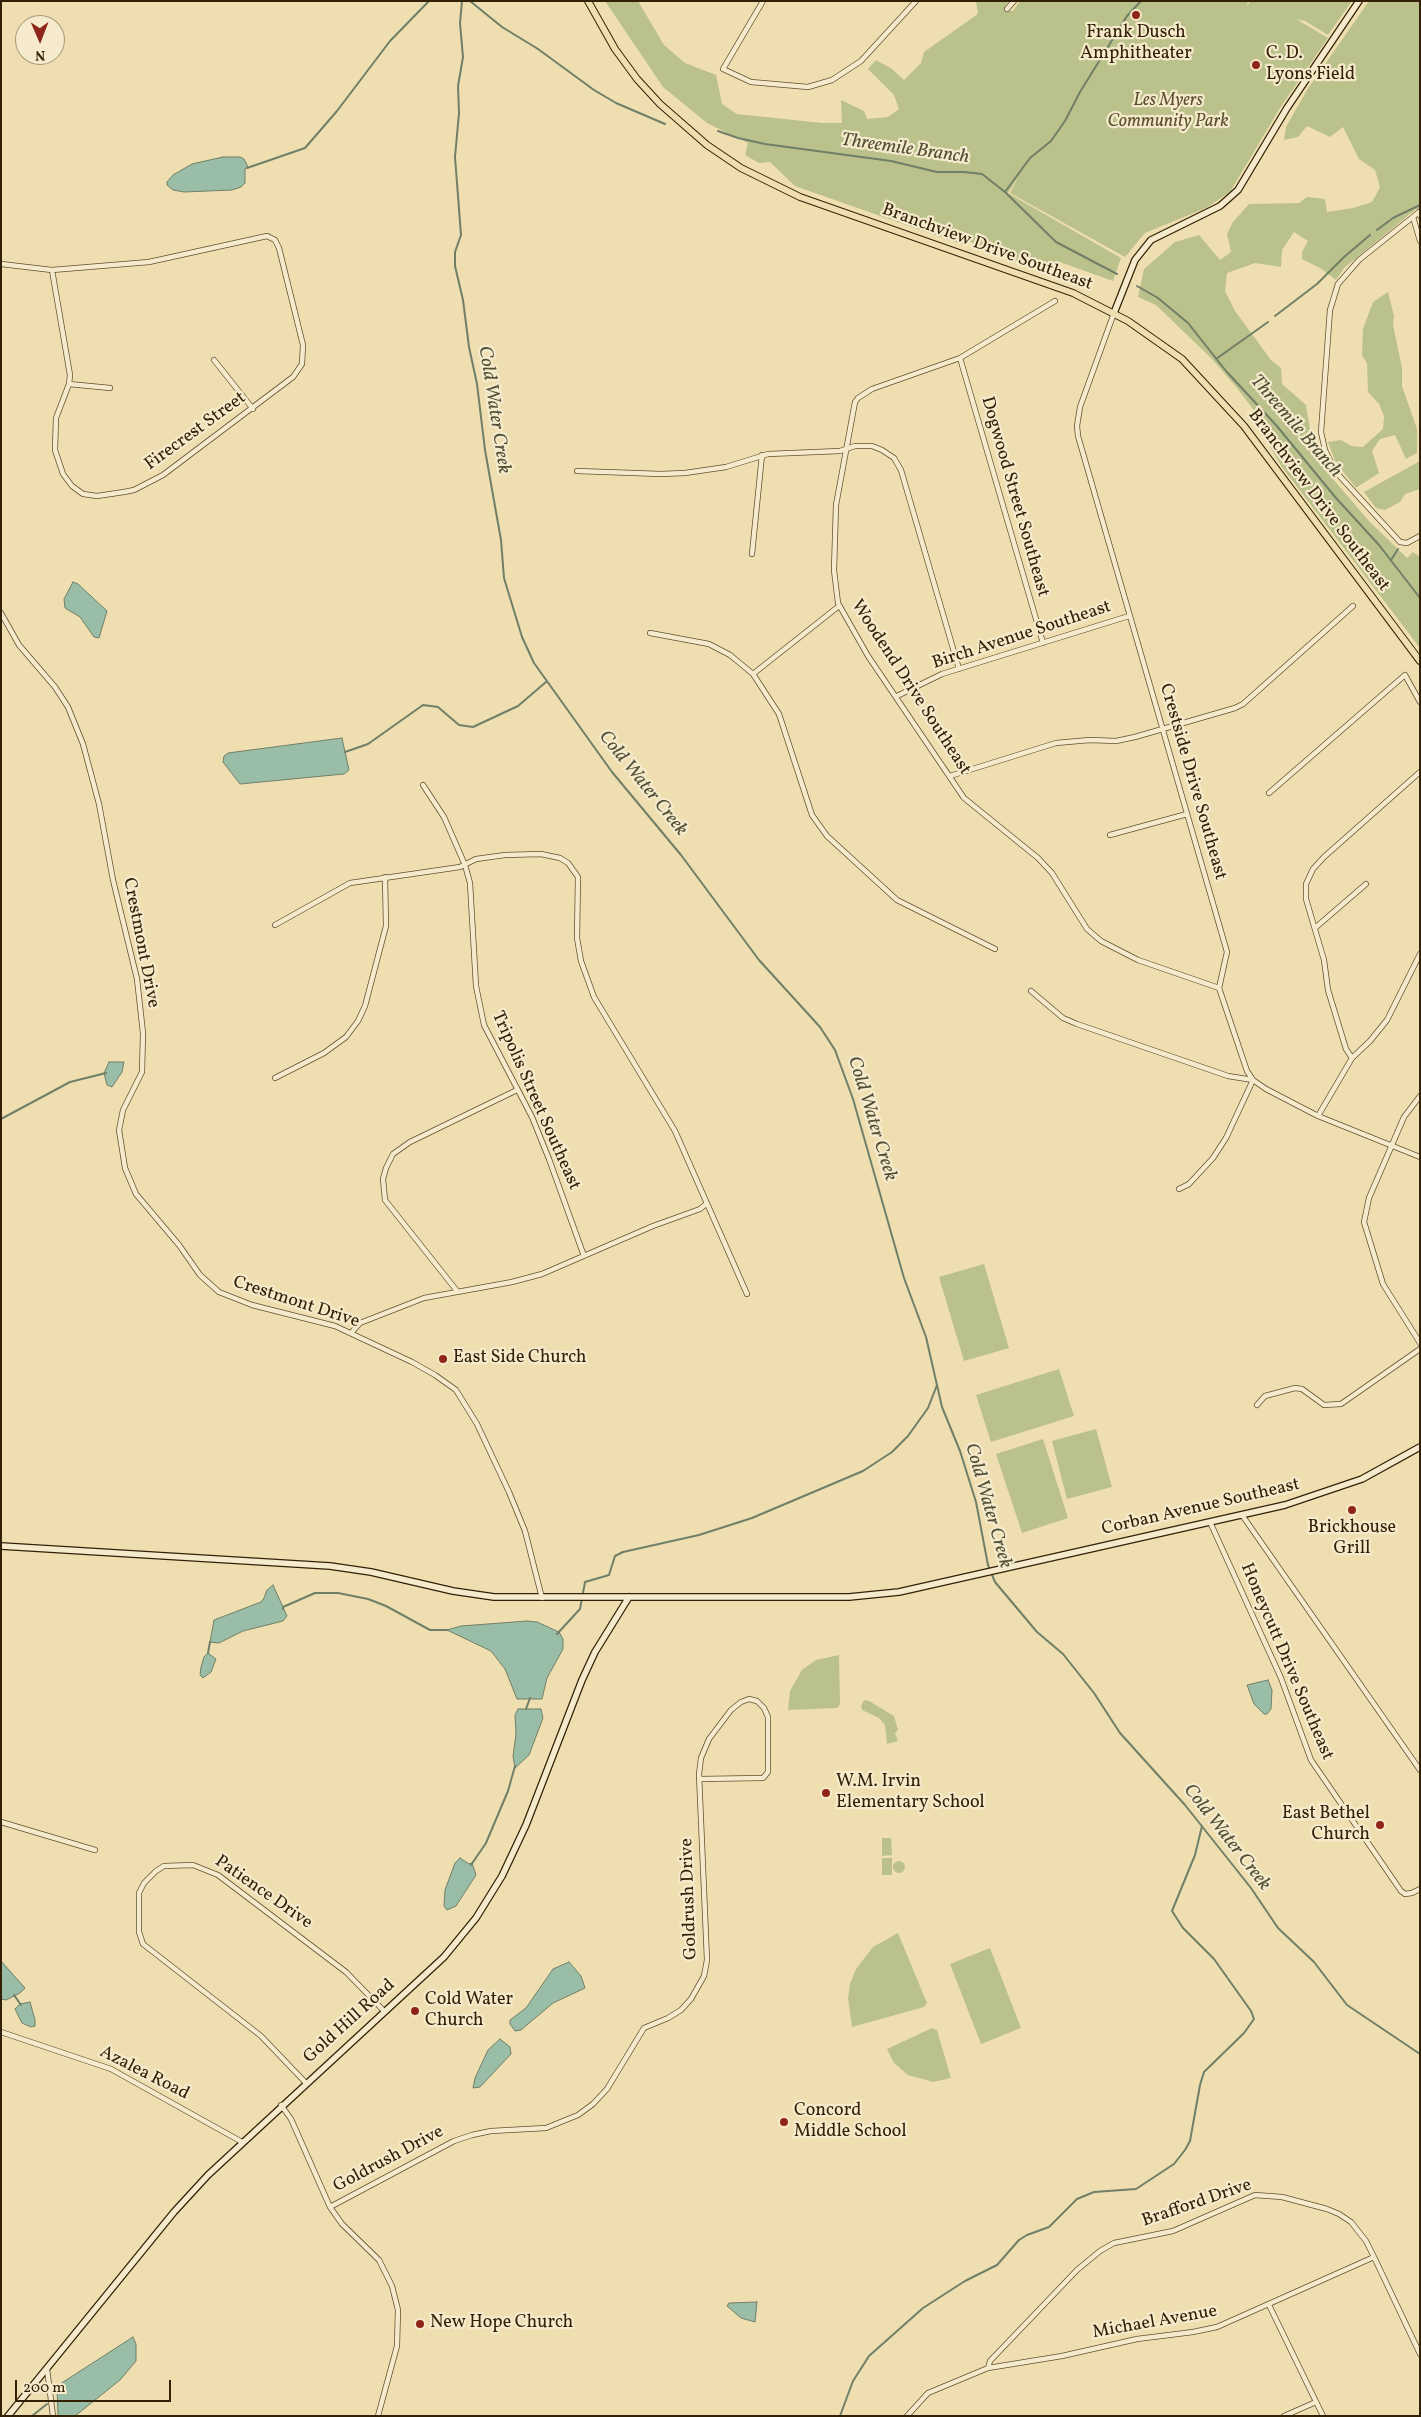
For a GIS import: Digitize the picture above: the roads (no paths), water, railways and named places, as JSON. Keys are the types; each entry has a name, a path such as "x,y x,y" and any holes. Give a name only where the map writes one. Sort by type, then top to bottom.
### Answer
{"main road":[{"name":"Branchview Drive Southeast","path":"588,1 619,54 660,104 707,145 747,171 800,197 1048,283 1114,313 1153,337 1182,360 1214,391 1244,426 1420,661"}],"street":[{"path":"763,1 723,69 751,82 808,87 820,84 861,61 916,1"},
{"path":"1007,9 1014,1"},
{"path":"1114,313 1135,260 1151,240 1220,206 1238,190 1287,108 1359,1"},
{"path":"1419,214 1350,268 1333,297 1330,310 1321,432 1325,450 1335,471 1404,543 1420,536"},
{"path":"1413,217 1420,241"},
{"name":"Firecrest Street","path":"267,236 275,240 303,345 303,360 293,377 253,409 154,481 129,491 104,496 90,496 77,490 67,480 57,459 54,440 56,418 69,384 69,367 52,270 165,260 267,236"},
{"path":"1,264 52,270"},
{"name":"Woodend Drive Southeast","path":"1055,301 960,358 872,389 858,398 853,406 847,449 840,476 834,527 834,570 839,606 868,656 971,805 1011,835 1052,873 1068,896 1080,920 1101,941 1138,960 1219,988"},
{"name":"Crestside Drive Southeast","path":"1114,313 1080,406 1077,426 1085,465 1227,952 1219,988"},
{"name":"Dogwood Street Southeast","path":"960,358 1043,643"},
{"path":"214,360 253,409"},
{"path":"69,384 110,388"},
{"path":"577,471 686,473 726,467 762,455 847,449 855,446 877,448 888,453 898,464 958,669"},
{"path":"752,554 762,455"},
{"path":"754,674 839,606"},
{"path":"950,776 1056,743 1090,740 1116,741 1162,730 1220,713 1243,704 1353,606"},
{"name":"Crestmont Drive","path":"1,613 19,645 55,687 68,707 83,744 99,804 113,880 137,979 143,1032 142,1072 123,1110 119,1130 125,1168 131,1186 200,1275 219,1292 237,1300 335,1326 448,1383 461,1397 489,1447 525,1531 542,1598"},
{"name":"Birch Avenue Southeast","path":"897,696 921,683 958,669 1129,616"},
{"path":"650,633 709,644 730,655 754,674 779,714 812,815 827,836 897,900 995,949"},
{"path":"1268,793 1405,675 1420,702"},
{"path":"1352,1058 1346,1049 1328,990 1324,960 1305,892 1308,877 1324,856 1420,772"},
{"name":"Tripolis Street Southeast","path":"423,785 444,817 465,865 471,894 479,1008 489,1036 549,1158 584,1256"},
{"path":"1110,835 1187,814"},
{"path":"275,925 350,883 460,867 476,859 529,854 560,858 574,869 579,884 577,938 587,981 601,1011 675,1131 747,1294"},
{"path":"275,1078 324,1053 339,1043 352,1030 363,1012 386,926 385,877"},
{"path":"1315,928 1366,884"},
{"path":"1318,1116 1352,1058 1370,1041 1387,1020 1420,954"},
{"path":"1178,1189 1189,1184 1226,1138 1253,1080 1219,988"},
{"path":"1031,990 1063,1018 1228,1076 1253,1080 1318,1116 1420,1157"},
{"path":"456,1291 385,1200 383,1179 386,1168 393,1154 410,1142 517,1090"},
{"path":"1420,1096 1404,1116 1369,1198 1364,1222 1383,1284 1420,1343"},
{"path":"351,1333 360,1323 424,1298 527,1279 653,1226 700,1209 706,1204"},
{"path":"1257,1405 1265,1396 1295,1388 1302,1389 1324,1404 1340,1404 1420,1348"},
{"name":"Corban Avenue Southeast","path":"1,1546 330,1566 371,1572 473,1594 542,1598 849,1597 899,1592 1286,1505 1344,1486 1393,1464 1420,1447"},
{"name":"Honeycutt Drive Southeast","path":"1242,1515 1420,1770"},
{"name":"Honeycutt Drive Southeast","path":"1210,1522 1278,1670 1311,1760 1401,1891 1405,1894 1420,1889"},
{"name":"Gold Hill Road","path":"8,2416 174,2212 242,2142 447,1954 476,1918 494,1889 518,1842 540,1792 582,1680 595,1652 629,1597"},
{"name":"Goldrush Drive","path":"330,2208 454,2141 491,2131 546,2128 578,2115 594,2104 607,2089 644,2028 668,2018 681,2010 691,1999 704,1976 707,1960 699,1780 701,1758 709,1739 722,1721 741,1702 749,1699 757,1701 764,1708 768,1717 768,1772 762,1778 699,1780"},
{"path":"1,1822 95,1850"},
{"name":"Patience Drive","path":"306,2083 261,2036 143,1944 139,1932 139,1894 144,1883 156,1870 164,1866 194,1865 218,1875 346,1972 385,2012"},
{"name":"Azalea Road","path":"1,2032 111,2069 242,2142"},
{"path":"281,2106 291,2119 330,2208 342,2224 379,2260 386,2270 396,2301 399,2323 397,2346 378,2416"},
{"name":"Brafford Drive","path":"988,2368 990,2361 1077,2270 1100,2251 1114,2243 1173,2231 1251,2196 1271,2195 1339,2214 1356,2228 1374,2256 1420,2354"},
{"name":"Michael Avenue","path":"988,2368 1062,2356 1137,2339 1201,2331 1228,2324 1374,2256"},
{"path":"1269,2305 1322,2416"},
{"path":"907,2416 928,2393 988,2368"},
{"path":"47,2369 53,2416"},
{"path":"1284,2416 1316,2402"}],"waterway":[{"path":"247,168 305,148 337,111 390,41 429,1"},
{"name":"Cold Water Creek","path":"462,1 460,23 463,57 458,86 459,113 455,157 461,235 455,252 455,266 463,300 469,347 477,384 485,450 501,540 504,578 522,637 534,663 612,772 681,855 759,960 820,1027 835,1050 853,1099 904,1278 926,1337 942,1407 960,1451 976,1502 988,1565 995,1582 1037,1632 1063,1654 1094,1693 1120,1733 1185,1805 1251,1888 1278,1928 1314,1962 1347,2005 1420,2054"},
{"name":"Threemile Branch","path":"470,1 502,27 538,49 594,90 616,103 665,124"},
{"path":"1005,192 1030,158 1051,141 1065,121 1080,92 1127,16 1141,1"},
{"name":"Threemile Branch","path":"718,131 765,144 891,161 937,172 982,174 1005,192 1056,242 1117,274"},
{"path":"1377,230 1393,218 1420,205"},
{"path":"1275,316 1317,284 1370,235"},
{"name":"Threemile Branch","path":"1137,286 1158,298 1188,323 1226,371 1276,425 1336,498 1379,545 1420,598"},
{"path":"1216,359 1268,322"},
{"path":"1391,560 1398,549"},
{"path":"345,752 368,744 423,705 438,707 459,725 473,727 518,706 546,682"},
{"path":"1,1119 70,1082 106,1073"},
{"path":"557,1634 580,1609 585,1582 609,1575 615,1556 623,1552 699,1535 752,1518 863,1471 892,1452 908,1436 928,1408 937,1385"},
{"path":"283,1609 283,1607 315,1593 338,1593 368,1599 386,1606 430,1630 448,1630"},
{"path":"208,1653 210,1642"},
{"path":"526,1709 530,1698"},
{"path":"471,1865 486,1843 508,1791 515,1766"},
{"path":"840,2416 853,2381 869,2356 923,2308 965,2281 997,2265 1019,2240 1049,2227 1077,2199 1094,2192 1136,2189 1174,2164 1185,2150 1190,2141 1204,2072 1244,2033 1254,2019 1251,2011 1214,1959 1183,1928 1172,1911 1195,1855 1202,1826"},
{"path":"14,1995 21,2005"},
{"path":"32,2416 47,2404"}],"place":[{"name":"Frank Dusch Amphitheater","path":"1136,15"},
{"name":"C. D. Lyons Field","path":"1256,65"},
{"name":"East Side Church","path":"443,1359"},
{"name":"Brickhouse Grill","path":"1352,1510"},
{"name":"W.M. Irvin Elementary School","path":"826,1793"},
{"name":"East Bethel Church","path":"1380,1825"},
{"name":"Cold Water Church","path":"415,2011"},
{"name":"Concord Middle School","path":"784,2122"},
{"name":"New Hope Church","path":"420,2324"}],"park label":[{"name":"Les Myers Community Park","path":"1168,112"}]}
